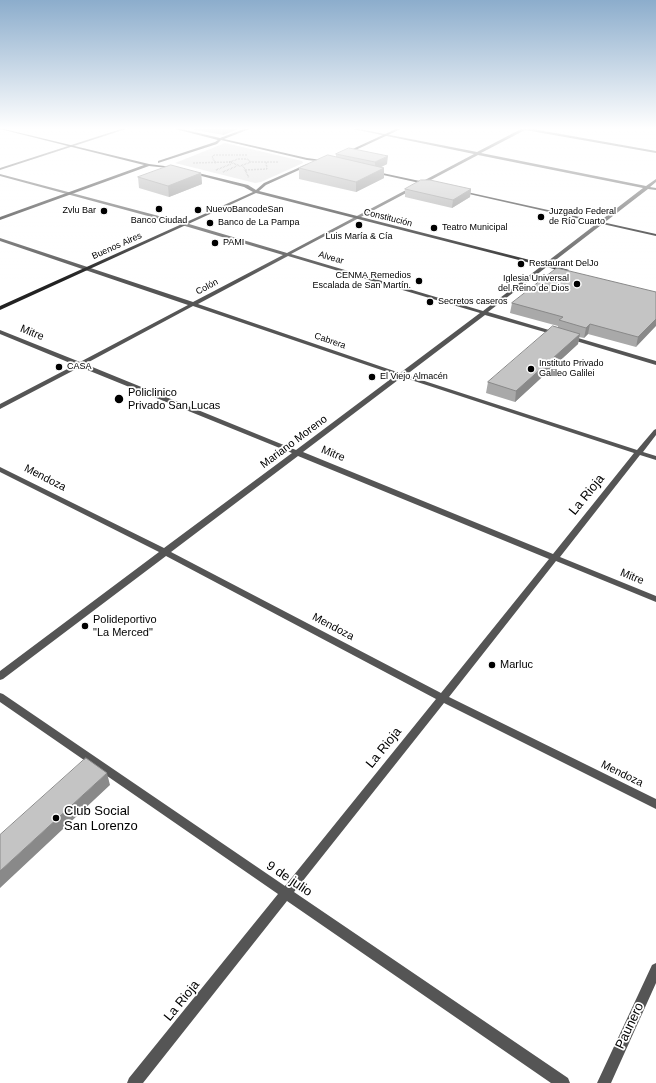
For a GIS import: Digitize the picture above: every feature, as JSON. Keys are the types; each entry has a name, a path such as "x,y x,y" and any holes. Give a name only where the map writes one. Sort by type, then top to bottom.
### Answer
{"main road":[{"path":"0,219 111,179"},
{"name":"Constitución","path":"217,179 246,186 256,192 575,273"},
{"name":"Buenos Aires","path":"0,308 187,225 256,192 265,184 278,179"},
{"path":"406,179 438,186"},
{"path":"453,190 656,235"}],"street":[{"name":"Alvear","path":"16,179 288,254 656,363"},
{"name":"Colón","path":"0,407 194,305 429,179"},
{"path":"603,179 656,189"},
{"name":"Mariano Moreno","path":"0,676 485,312 656,180"},
{"name":"Cabrera","path":"0,239 401,375 656,458"},
{"name":"Mitre","path":"0,332 656,598"},
{"name":"La Rioja","path":"134,1083 656,431"},
{"name":"Mendoza","path":"0,469 165,552 442,698 656,804"},
{"name":"9 de julio","path":"0,697 563,1083"},
{"name":"Paunero","path":"604,1083 656,970"}],"shaded area":[{"path":"237,179 269,179 255,183"}],"building":[{"path":"143,179 187,179 168,186"},
{"path":"342,179 363,179 356,182"},
{"path":"421,180 430,180 471,189 453,200 405,189"},
{"path":"557,268 656,292 656,319 638,337 590,324 586,328 559,320 563,317 512,303"},
{"name":"Instituto Privado Galileo Galilei","path":"553,326 580,334 516,391 488,382"},
{"path":"86,758 107,773 0,871 0,835"}],"place":[{"name":"Banco Ciudad","path":"159,209"},
{"name":"NuevoBancodeSan","path":"198,210"},
{"name":"Zvlu Bar","path":"104,211"},
{"name":"Juzgado Federal de Río Cuarto","path":"541,217"},
{"name":"Banco de La Pampa","path":"210,223"},
{"name":"Luis María & Cía","path":"359,225"},
{"name":"Teatro Municipal","path":"434,228"},
{"name":"PAMI","path":"215,243"},
{"name":"Restaurant DelJo","path":"521,264"},
{"name":"CENMA Remedios Escalada de San Martín.","path":"419,281"},
{"name":"Iglesia Universal del Reino de Dios","path":"577,284"},
{"name":"Secretos caseros","path":"430,302"},
{"name":"CASA","path":"59,367"},
{"name":"Instituto Privado Galileo Galilei","path":"531,369"},
{"name":"El Viejo Almacén","path":"372,377"},
{"name":"Policlinico Privado San Lucas","path":"119,399"},
{"name":"Polideportivo \"La Merced\"","path":"85,626"},
{"name":"Marluc","path":"492,665"},
{"name":"Club Social San Lorenzo","path":"56,818"}]}
